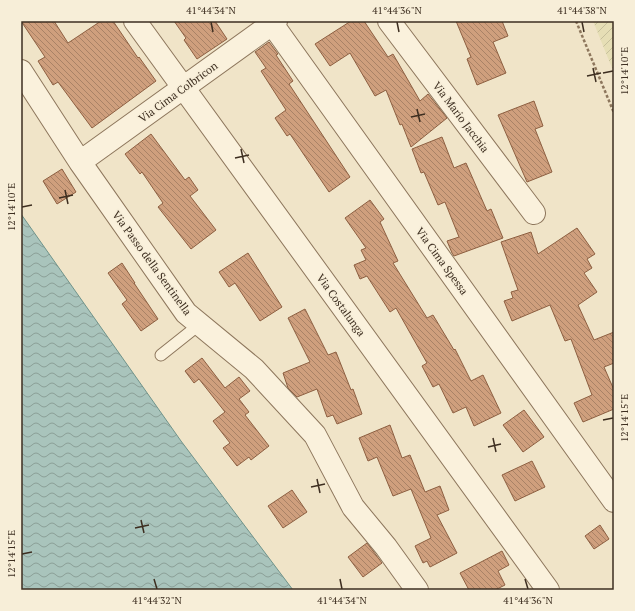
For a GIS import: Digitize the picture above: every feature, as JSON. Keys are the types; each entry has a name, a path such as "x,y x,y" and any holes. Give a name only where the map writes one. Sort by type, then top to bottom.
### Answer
{"street":[{"name":"Via Costalunga","path":"135,21 548,590"},
{"name":"Via Mario Jacchia","path":"389,21 534,213"},
{"name":"Via Cima Colbricon","path":"80,162 273,22"},
{"name":"Via Cima Spessa","path":"273,22 614,501"},
{"name":"Via Passo della Sentinella","path":"21,71 80,162 186,313 254,369 315,435 353,507 386,547 417,590"}],"lane":[{"path":"161,355 200,324"}],"path":[{"path":"576,21 614,113"}],"shaded area":[{"path":"593,21 614,21 614,73"}],"water":[{"path":"21,214 181,441 293,590 21,590"}],"building":[{"path":"21,21 54,21 68,43 101,21 113,21 138,58 139,57 156,81 92,128 58,82 53,85 38,61 45,57"},
{"path":"174,21 215,21 227,39 197,59 184,40 186,38"},
{"path":"351,21 364,21 388,57 393,54 420,101 428,94 447,118 411,147 402,124 400,125 386,90 375,96 350,53 330,66 315,44"},
{"path":"456,21 502,21 508,36 493,42 506,73 477,85 467,59 471,57"},
{"path":"269,42 278,54 276,55 293,81 289,84 350,177 329,192 290,134 287,136 275,118 286,110 261,71 266,68 255,52"},
{"path":"534,101 543,126 535,129 552,172 527,182 498,115"},
{"path":"151,134 185,180 189,177 198,190 190,196 216,230 191,249 158,207 163,203 142,172 140,174 125,154"},
{"path":"442,137 454,168 466,163 487,211 491,209 503,238 454,256 447,241 459,237 445,202 438,205 424,172 421,173 412,149"},
{"path":"62,169 76,192 57,204 43,181"},
{"path":"370,200 384,219 380,222 398,261 393,263 427,318 433,315 454,350 455,349 471,381 483,375 501,413 474,426 466,407 453,413 439,384 433,387 422,366 427,363 396,308 390,312 367,276 360,279 354,265 366,260 361,250 366,248 345,218"},
{"path":"577,228 595,254 587,259 592,268 584,273 597,292 578,305 594,340 614,332 614,363 604,367 614,390 614,409 583,422 574,403 592,395 571,339 565,341 550,305 512,321 504,301 513,298 511,292 518,290 501,242 531,232 538,254"},
{"path":"248,253 282,307 260,321 235,283 229,287 219,272"},
{"path":"122,263 158,319 141,331 122,304 127,300 108,273"},
{"path":"305,309 328,355 336,352 351,390 353,389 362,414 337,424 333,415 327,417 317,389 297,397 288,388 283,373 310,362 288,318"},
{"path":"202,358 225,388 239,377 250,391 239,399 249,412 245,415 269,446 251,460 249,457 237,466 223,448 230,443 213,421 225,412 199,379 194,383 185,371"},
{"path":"524,410 544,437 523,452 503,425"},
{"path":"390,425 402,458 410,455 425,492 440,486 449,510 437,515 457,553 430,567 427,561 423,563 415,546 431,538 411,489 393,496 377,457 368,461 359,438"},
{"path":"532,461 545,487 515,501 502,475"},
{"path":"292,490 307,512 283,528 268,506"},
{"path":"600,525 609,539 594,549 585,536"},
{"path":"367,543 382,563 363,577 348,557"},
{"path":"502,551 509,565 498,571 505,585 495,590 469,590 460,573"}]}
